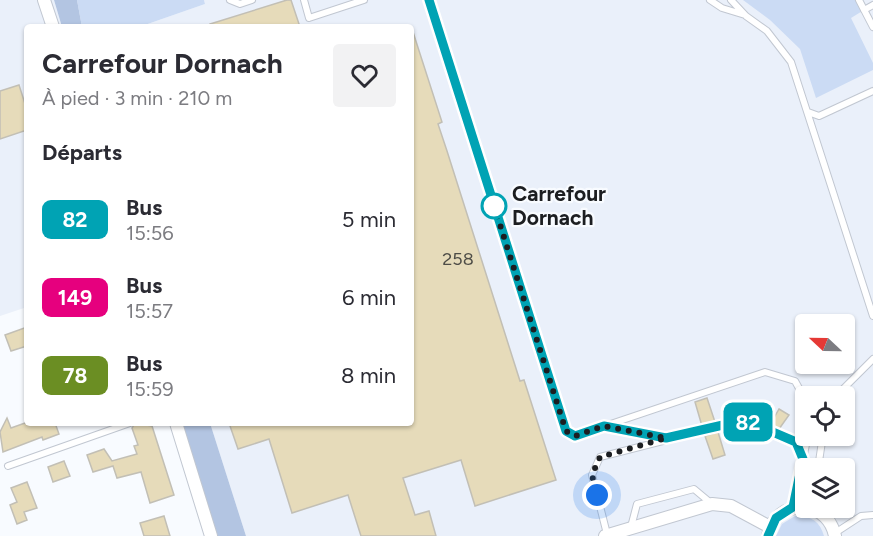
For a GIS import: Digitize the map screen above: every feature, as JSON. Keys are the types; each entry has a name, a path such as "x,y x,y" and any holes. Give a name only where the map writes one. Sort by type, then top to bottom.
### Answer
{"street":[{"path":"44,0 52,24"},
{"path":"177,426 211,536"},
{"path":"606,535 712,504 731,506 769,531 783,511 795,508"},
{"path":"826,518 835,535"}],"lane":[{"path":"230,0 240,4 252,0"},
{"path":"304,0 309,18 364,0"},
{"path":"429,0 566,431 575,436 765,372 795,381 798,386"},
{"path":"710,0 722,8 746,16"},
{"path":"731,0 746,16 766,31 791,62 873,316"},
{"path":"859,0 873,27"},
{"path":"864,10 873,5"},
{"path":"808,112 819,116 873,91"},
{"path":"846,386 873,359"},
{"path":"606,535 592,475 600,457 666,438 745,420 796,442 803,458"},
{"path":"8,466 121,426"},
{"path":"604,426 666,438"},
{"path":"631,527 637,504 694,489 712,504"},
{"path":"835,535 861,516 873,515"}],"shaded area":[{"path":"0,0 54,0 61,24 24,24 24,308 0,316"},
{"path":"54,0 77,0 81,24 61,24"},
{"path":"77,0 204,0 205,4 148,24 81,24"},
{"path":"204,0 873,0 873,536 246,536 211,426 414,426 414,24 148,24 205,4"},
{"path":"743,0 858,0 864,10 851,18 873,63 873,70 816,98 800,49 770,20"},
{"path":"183,426 211,426 246,536 217,536"},
{"path":"795,516 795,518 808,518 820,526 824,536 776,536 782,524"}],"building":[{"path":"291,0 299,24 210,24"},
{"path":"414,35 442,122 438,124 520,381 524,380 556,480 475,506 461,460 403,478 415,515 429,511 436,536 361,536 348,495 292,513 269,439 238,449 230,426 414,426"},
{"path":"19,85 24,101 24,131 0,139 0,91"},
{"path":"24,328 24,347 11,351 5,335"},
{"path":"707,398 715,422 702,426 695,402"},
{"path":"779,409 789,415 779,429 770,425"},
{"path":"7,418 11,428 24,423 24,426 56,426 59,434 43,440 42,437 3,452 0,432"},
{"path":"133,426 152,426 174,495 150,503 141,472 117,478 113,466 93,472 87,455 104,449 112,461 137,454 134,446 138,445"},
{"path":"718,432 725,455 713,459 705,436"},
{"path":"64,461 70,476 53,482 48,467"},
{"path":"27,482 37,508 24,512 27,520 17,524 10,505 17,502 11,488"},
{"path":"164,516 170,536 144,536 140,523"}],"bus line":[{"name":"82","path":"429,0 566,431 575,436 604,426 666,438 745,420 796,442 803,459 793,507 783,511 776,518 770,527 768,536"}],"place":[{"name":"Carrefour Dornach","path":"494,206"}],"route":[{"path":"494,206 566,431 575,436 604,426 666,438 600,457 592,475 597,495"}]}
